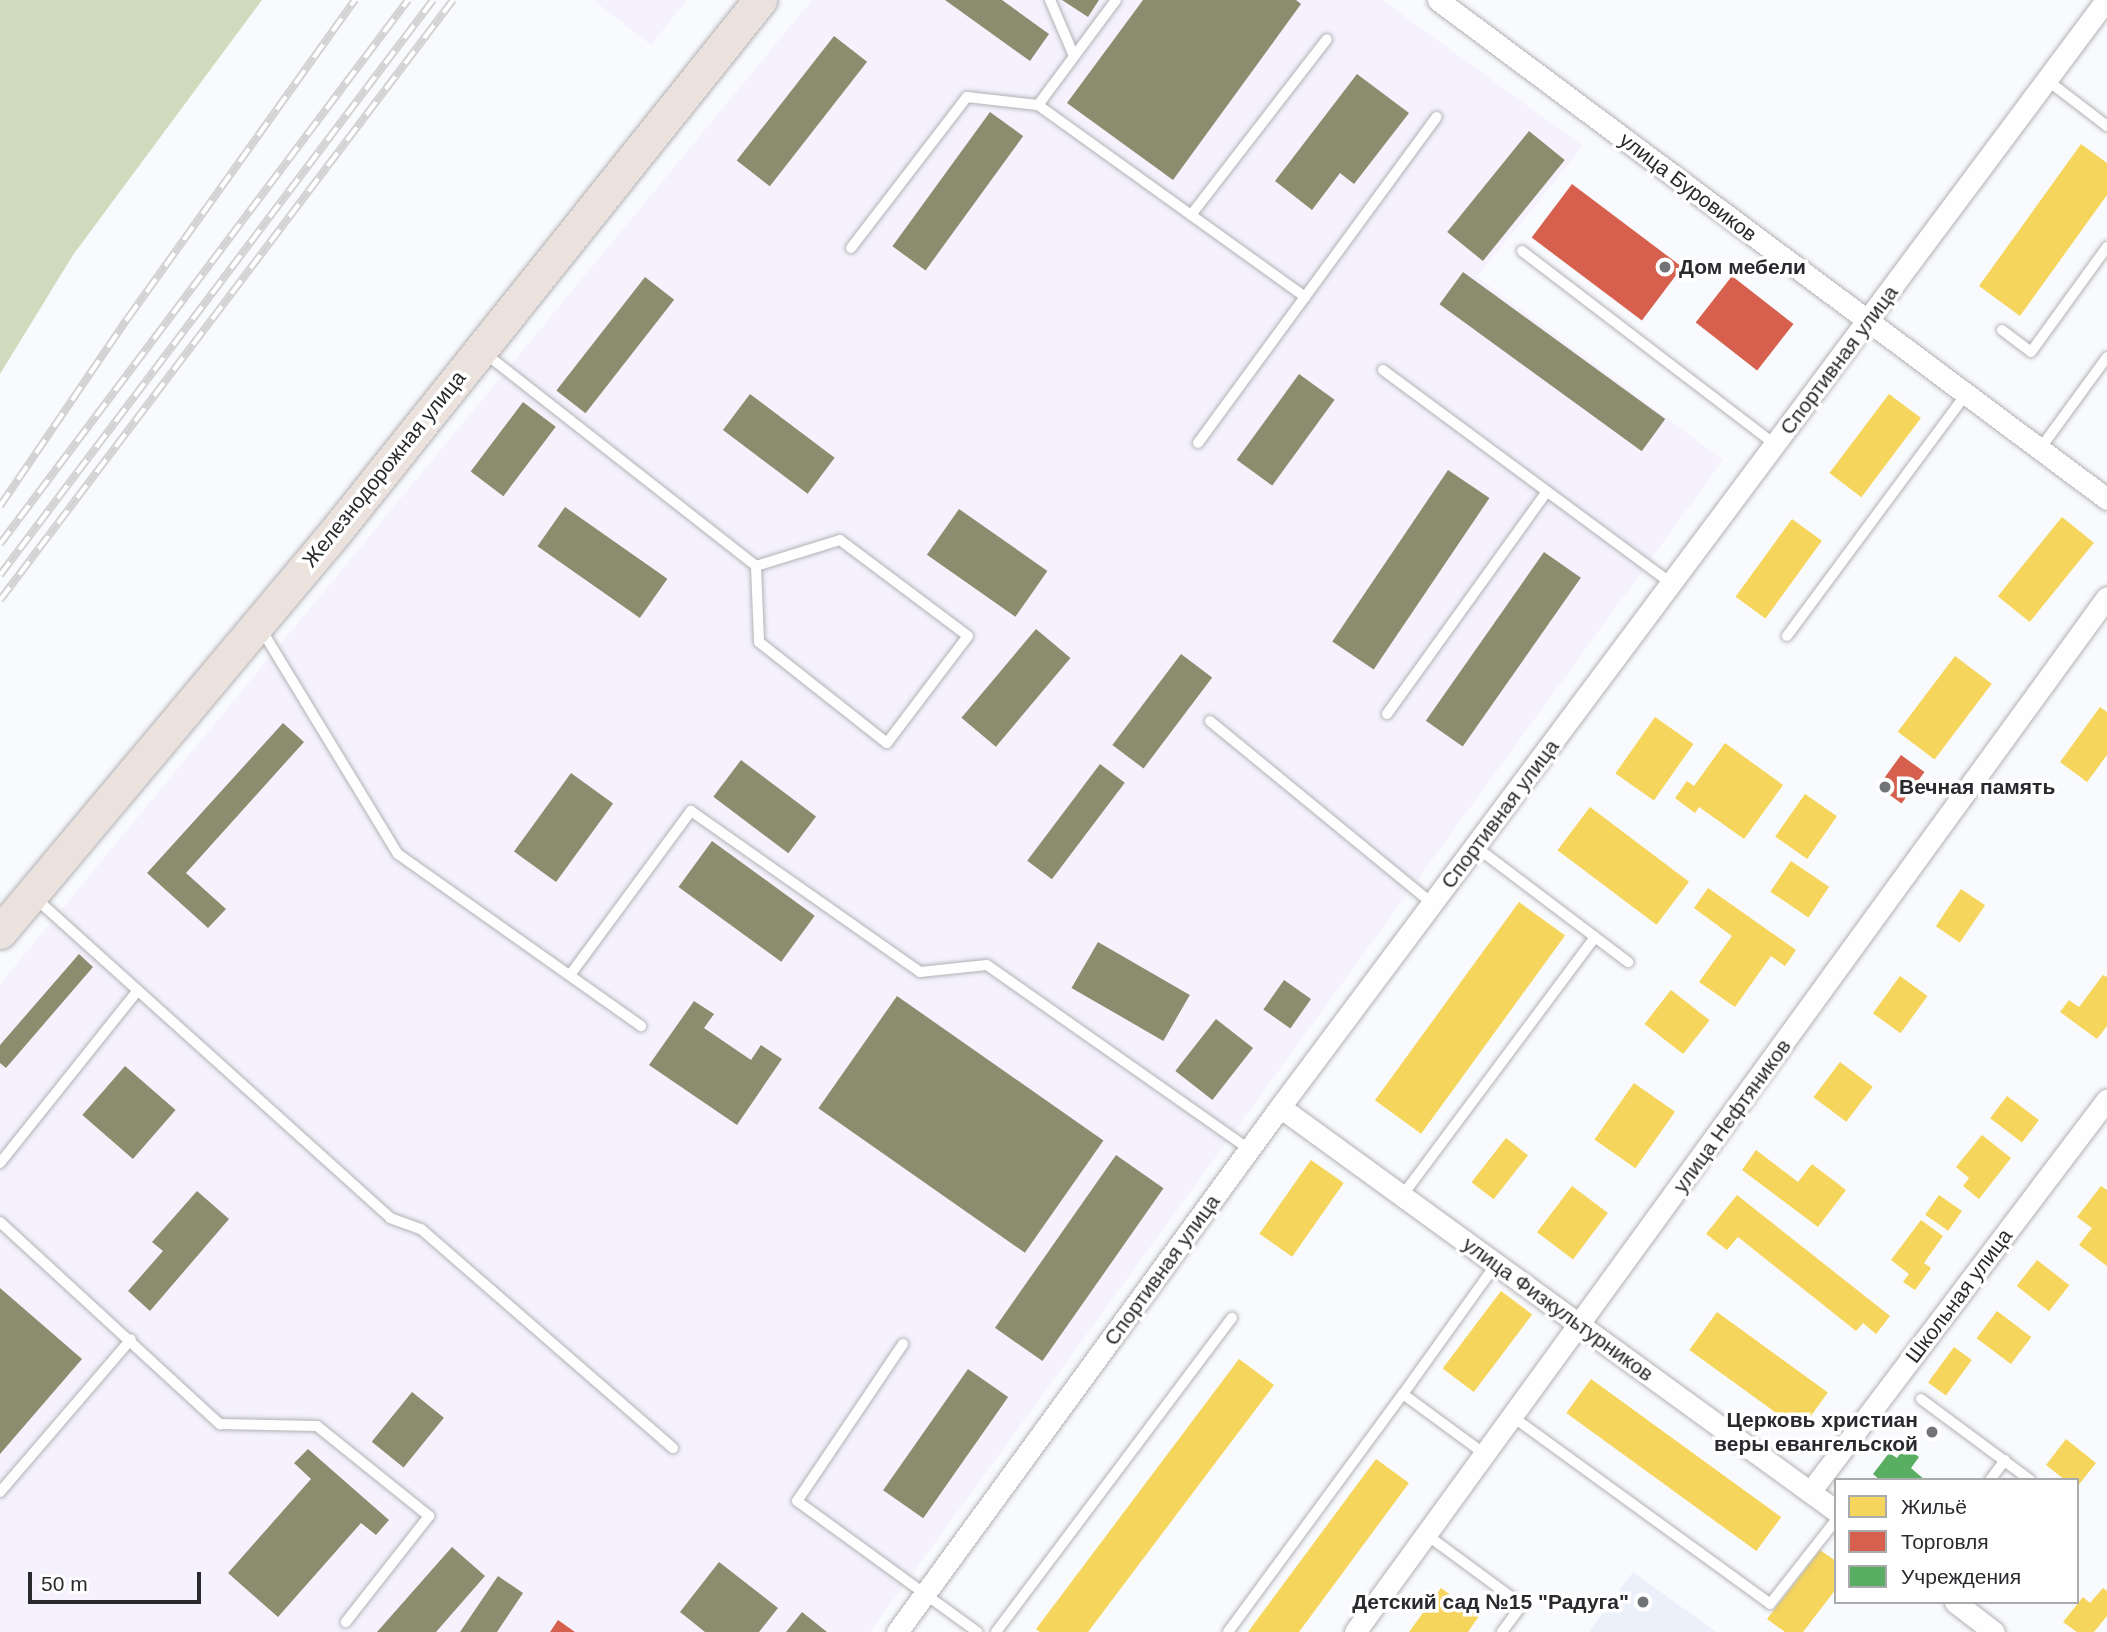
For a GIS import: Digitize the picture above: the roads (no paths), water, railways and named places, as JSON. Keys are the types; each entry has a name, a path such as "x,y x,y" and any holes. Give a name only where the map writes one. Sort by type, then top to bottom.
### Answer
{"main road":[{"name":"Железнодорожная улица","path":"0,932 258,624 760,0"}],"street":[{"name":"улица Буровиков","path":"1438,0 2107,499"},
{"name":"Спортивная улица","path":"897,1632 1280,1107 2106,0"},
{"name":"улица Нефтяников","path":"1355,1632 1581,1326 2107,597"},
{"name":"Школьная улица","path":"1810,1492 2107,1100"},
{"name":"улица Физкультурников","path":"1280,1107 1834,1510"},
{"path":"1968,1606 1994,1632"}],"lane":[{"path":"1050,0 1074,57"},
{"path":"1038,105 1116,0"},
{"path":"1191,215 1326,39"},
{"path":"2047,80 2107,125"},
{"path":"851,248 967,97 1038,105 1305,297"},
{"path":"1198,443 1437,117"},
{"path":"2002,330 2031,352 2107,247"},
{"path":"1522,251 1776,445"},
{"path":"480,350 756,566 759,642 887,743 968,636 840,540 756,566"},
{"path":"2040,449 2107,356"},
{"path":"1383,370 1672,584"},
{"path":"1787,636 1966,394"},
{"path":"1387,714 1547,491"},
{"path":"258,624 398,854 641,1026"},
{"path":"1210,720 1433,904"},
{"path":"570,975 691,811 920,972 987,965 1250,1150"},
{"path":"1476,846 1628,962"},
{"path":"32,894 390,1218 421,1229 673,1448"},
{"path":"1402,1196 1595,937"},
{"path":"0,1163 138,990"},
{"path":"0,1222 220,1423 317,1426 429,1516 346,1622"},
{"path":"1228,1632 1496,1264"},
{"path":"996,1632 1232,1318"},
{"path":"0,1492 131,1339"},
{"path":"903,1344 797,1501 977,1632"},
{"path":"1403,1394 1486,1455"},
{"path":"1922,1399 2027,1478"},
{"path":"1513,1417 1770,1604 1834,1523"},
{"path":"1992,1478 2005,1460"},
{"path":"1427,1535 1522,1605 1503,1632"}],"railway":[{"path":"0,506 128,318 355,0"},
{"path":"0,544 408,0"},
{"path":"0,575 433,0"},
{"path":"0,600 453,0"}],"place":[{"name":"Дом мебели","path":"1665,267"},
{"name":"Вечная память","path":"1885,787"},
{"name":"Церковь христиан веры евангельской","path":"1932,1432"},
{"name":"Детский сад №15 \"Радуга\"","path":"1643,1602"}]}
